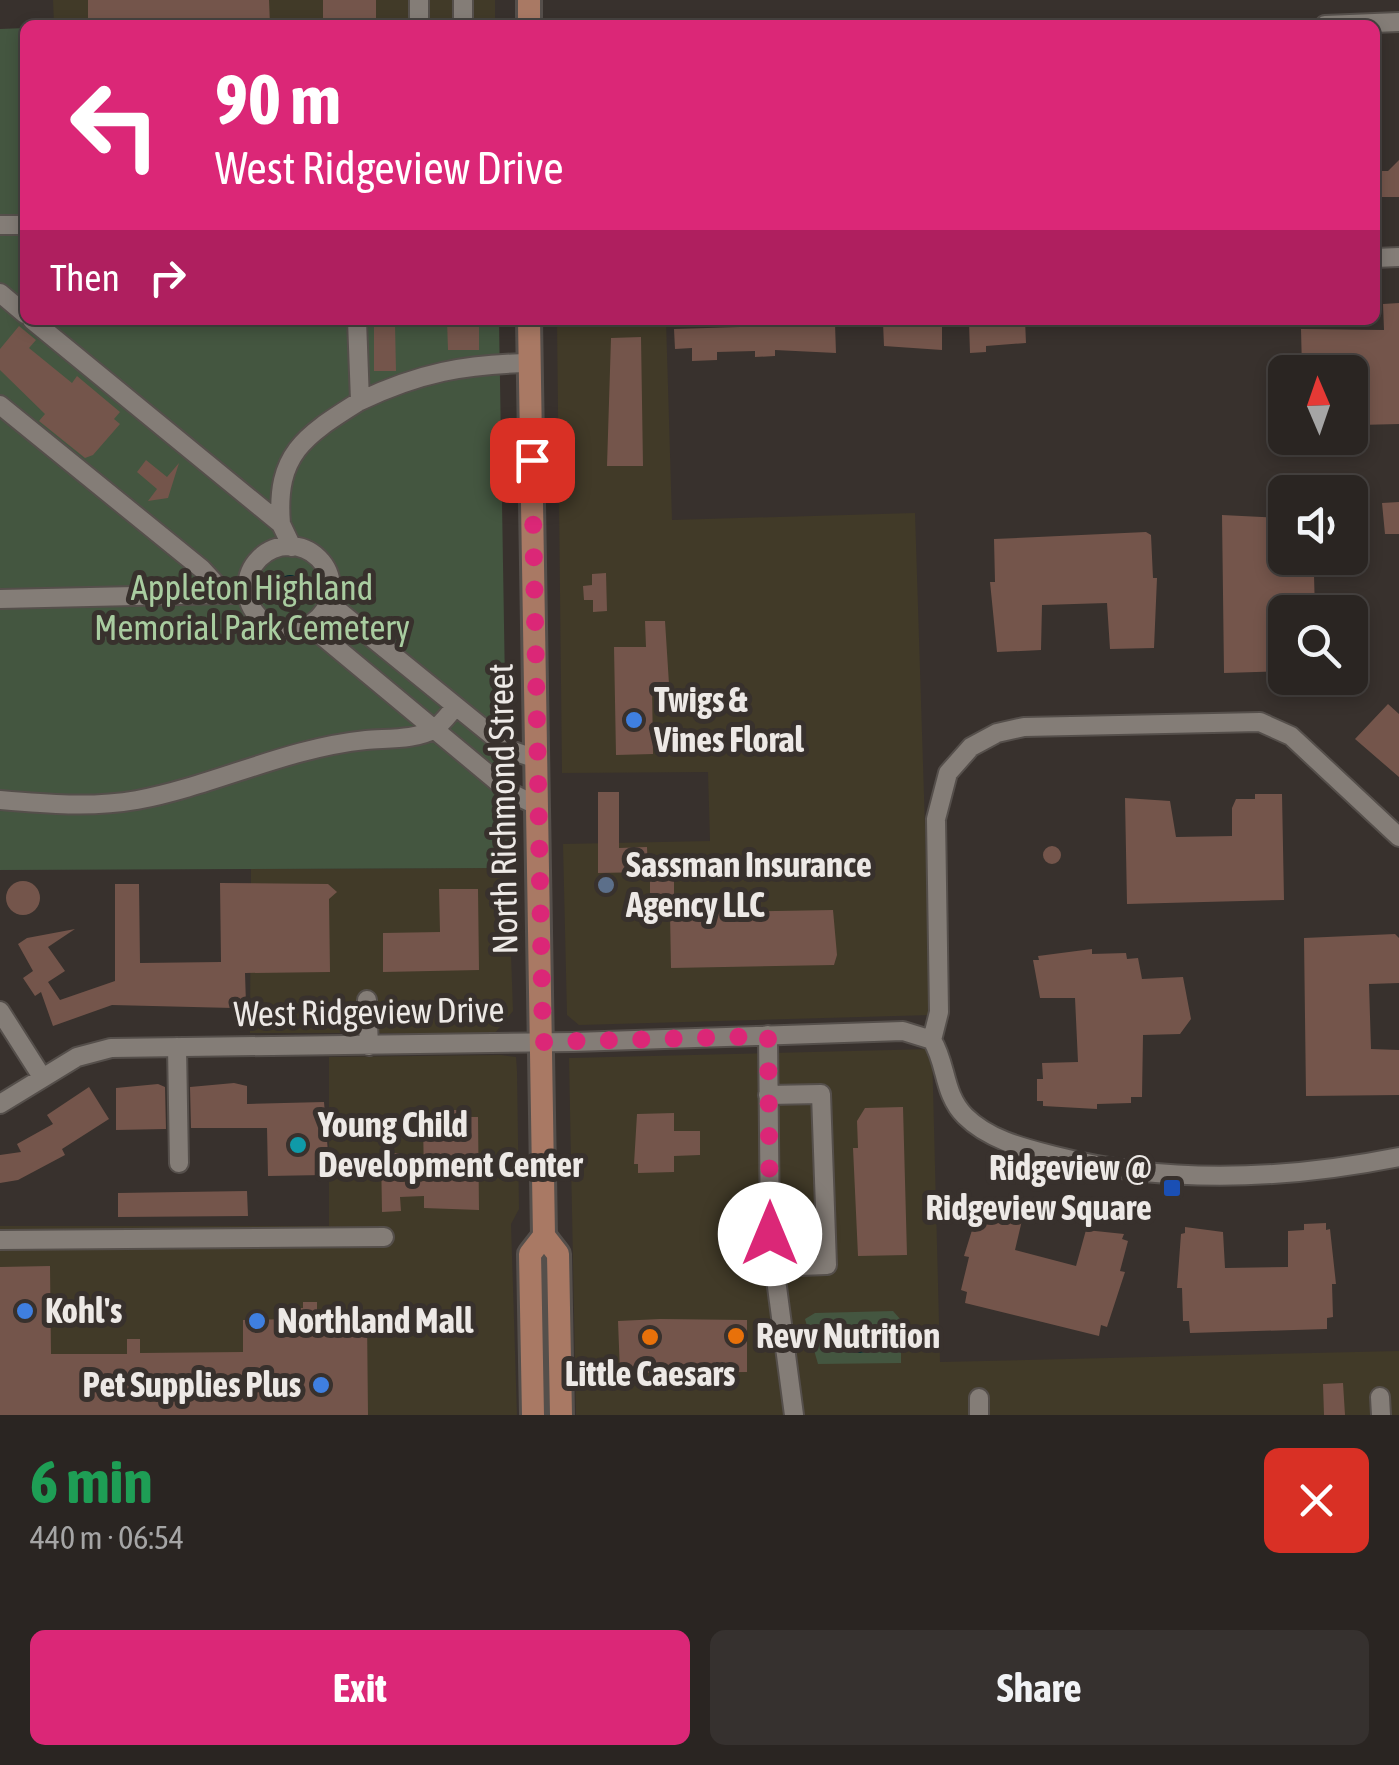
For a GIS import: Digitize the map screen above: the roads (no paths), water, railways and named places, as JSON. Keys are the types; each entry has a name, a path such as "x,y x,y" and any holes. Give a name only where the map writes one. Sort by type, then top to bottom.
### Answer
{"main road":[{"name":"North Richmond Street","path":"530,325 544,1236 558,1254 561,1415"},
{"name":"North Richmond Street","path":"534,1415 530,1254 544,1236"}],"street":[{"path":"0,294 20,310"},
{"path":"38,325 281,524 292,546 321,561 330,581 328,603 309,625 290,630 270,626 255,613 247,594 251,570 258,560 268,552 292,546"},
{"path":"357,325 360,401"},
{"path":"281,524 281,488 297,445 360,401 412,376 479,364 530,362"},
{"path":"0,406 202,569 225,594"},
{"path":"0,599 247,594"},
{"path":"328,603 510,750 537,760"},
{"path":"309,625 511,793 538,806"},
{"path":"0,800 54,805 136,800 197,786 273,757 434,729 455,707"},
{"path":"1399,837 1290,736 1260,722 1024,727 982,738 958,760 939,795 939,1012 932,1040 950,1095 972,1122 1011,1144 1064,1158 1156,1174 1247,1177 1399,1157"},
{"path":"367,1000 368,1046"},
{"path":"0,1011 42,1077"},
{"name":"West Ridgeview Drive","path":"0,1104 42,1077 94,1052 912,1031 932,1040"},
{"path":"768,1036 772,1267 794,1415"},
{"path":"177,1047 179,1164"},
{"path":"768,1095 822,1094 826,1227 826,1264 772,1267"},
{"path":"0,1240 384,1236"}],"water":[{"path":"290,575 299,579 303,588 299,597 290,601 281,597 277,588 281,579"},
{"path":"868,1322 886,1336 884,1349 859,1353 829,1350 825,1330"}],"place":[{"name":"Twigs & Vines Floral","path":"634,720"},
{"name":"Sassman Insurance Agency LLC","path":"606,885"},
{"name":"Young Child Development Center","path":"298,1145"},
{"name":"Ridgeview @ Ridgeview Square","path":"1172,1188"},
{"name":"Kohl's","path":"25,1311"},
{"name":"Northland Mall","path":"257,1321"},
{"name":"Revv Nutrition","path":"736,1336"},
{"name":"Little Caesars","path":"650,1337"},
{"name":"Pet Supplies Plus","path":"321,1385"}],"park label":[{"name":"Appleton Highland Memorial Park Cemetery","path":"252,608"}]}
